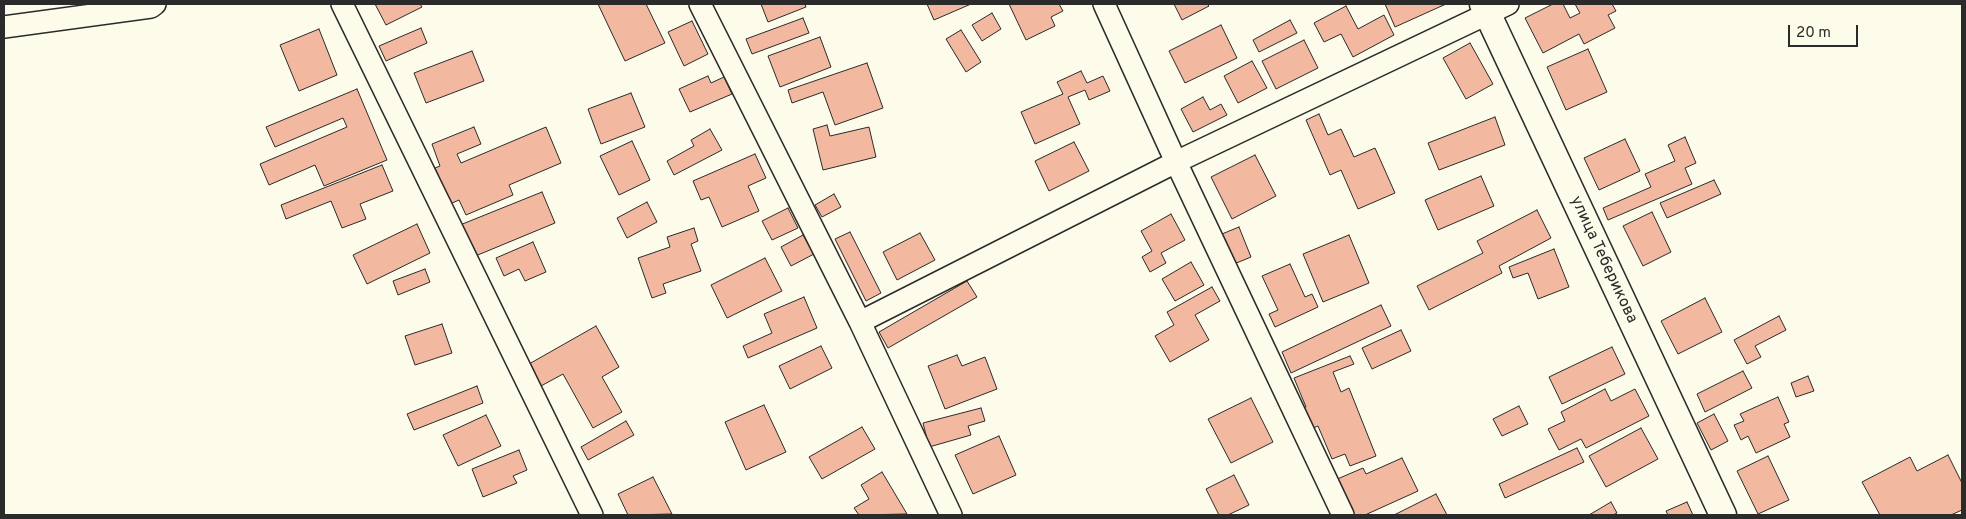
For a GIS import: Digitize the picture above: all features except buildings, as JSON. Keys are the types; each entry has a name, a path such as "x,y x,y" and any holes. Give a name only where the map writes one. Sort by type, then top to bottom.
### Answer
{"street":[{"path":"4,27 150,7 155,4"},
{"path":"342,4 592,515"},
{"path":"700,4 860,322 951,515"},
{"path":"1104,4 1176,162 1343,515"},
{"path":"860,322 1176,162 1493,7"},
{"name":"улица Теберикова","path":"1493,7 1723,515"}]}
